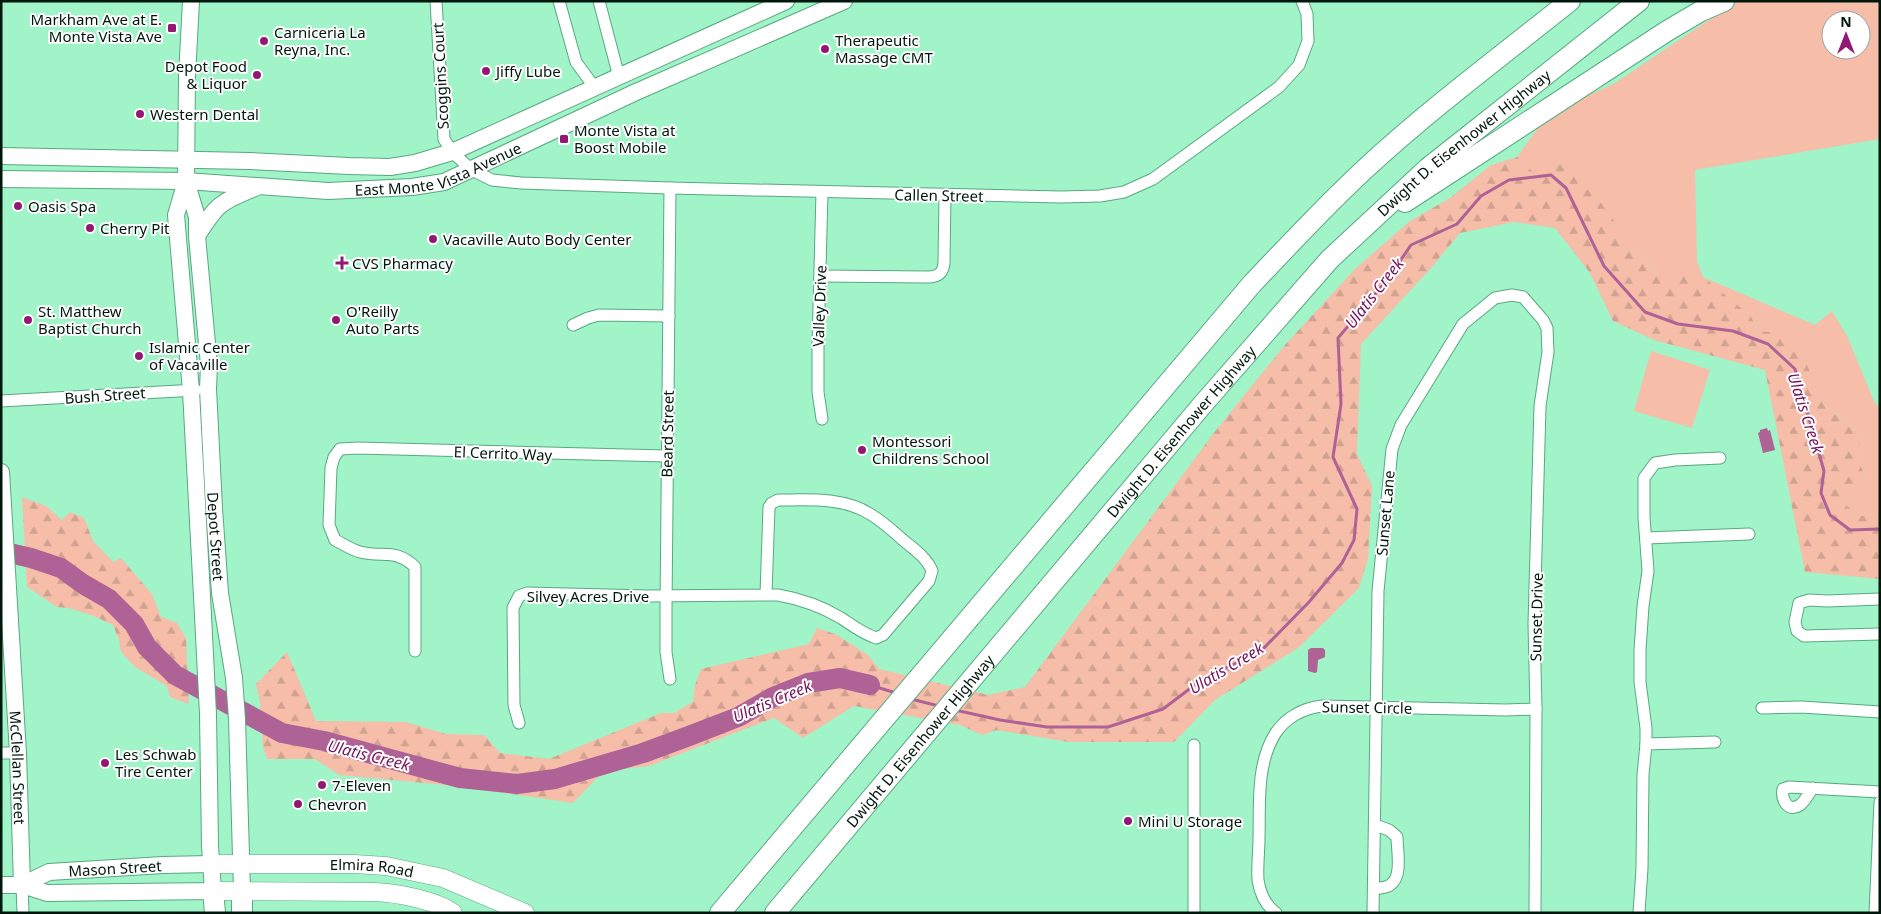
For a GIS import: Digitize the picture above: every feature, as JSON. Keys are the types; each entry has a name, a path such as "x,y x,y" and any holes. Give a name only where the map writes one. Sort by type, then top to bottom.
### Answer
{"highway":[{"path":"720,913 1199,344 1302,230 1365,169 1416,124 1570,1"},
{"name":"Dwight D. Eisenhower Highway","path":"775,913 1266,331 1330,259 1428,168 1639,1"},
{"path":"1365,227 1667,31 1701,11 1724,1"},
{"path":"242,890 242,913"},
{"path":"213,891 215,913"}],"main road":[{"name":"Depot Street","path":"191,1 187,76 186,181 176,215 191,390 208,714 213,891"},
{"name":"East Monte Vista Avenue","path":"1,156 390,167 415,163 452,152 786,1"},
{"name":"East Monte Vista Avenue","path":"1,179 186,181 328,191 391,189 444,182 636,92 844,1"},
{"name":"Depot Street","path":"186,181 197,217 197,236 209,364 208,389 220,593 234,678 238,719 242,890"},
{"path":"197,236 212,212 227,199 260,186"},
{"name":"McClellan Street","path":"1,472 8,574 6,604 18,753 22,885"},
{"name":"Elmira Road","path":"211,864 354,864 386,866 443,878 525,913"},
{"name":"Mason Street","path":"22,885 49,872 211,864"},
{"name":"Mason Street","path":"1,885 22,885 47,893 213,891"},
{"name":"Elmira Road","path":"213,891 366,891 395,893 422,900 453,912"}],"street":[{"name":"Scoggins Court","path":"436,1 444,139 452,152 472,170"},
{"path":"560,1 576,62 595,88"},
{"path":"599,1 618,78"},
{"name":"Callen Street","path":"472,170 492,180 521,183 945,195 1100,196 1124,192 1153,179 1279,87 1299,65 1308,41 1307,14 1302,1"},
{"name":"Beard Street","path":"670,188 666,456 666,652 670,680"},
{"name":"Valley Drive","path":"822,192 818,364 818,392 822,419"},
{"path":"820,276 928,278 940,274 944,269 945,195"},
{"name":"Sunset Lane","path":"1374,913 1378,591 1392,449 1401,425 1463,324 1495,298 1512,295 1523,298 1545,323"},
{"path":"573,325 588,318 599,316 669,316"},
{"name":"Sunset Drive","path":"1535,913 1536,709 1534,624 1540,406 1548,352 1545,323"},
{"name":"Bush Street","path":"1,401 208,389"},
{"name":"El Cerrito Way","path":"415,650 415,567 406,558 390,554 360,552 350,548 335,540 329,525 331,468 334,457 340,450 358,448 666,456"},
{"path":"1639,913 1642,868 1642,775 1646,744 1646,728 1640,682 1640,650 1648,571 1644,478 1655,463 1720,458"},
{"path":"666,596 766,595 796,598 818,606 841,618 864,634 876,638 883,635 929,581 932,571 929,563 868,512 828,500 778,500 772,503 770,508 766,595"},
{"path":"1646,538 1749,534"},
{"name":"Silvey Acres Drive","path":"519,723 514,705 513,631 513,608 519,596 527,593 666,596"},
{"path":"1880,599 1809,600 1799,603 1795,622 1797,632 1804,636 1880,634"},
{"name":"Sunset Circle","path":"1276,913 1264,900 1258,880 1261,776 1266,752 1276,732 1293,715 1311,707 1536,709"},
{"path":"1762,708 1801,707 1880,712"},
{"path":"1646,744 1715,742"},
{"path":"1194,745 1194,913"},
{"path":"1,752 18,753"},
{"path":"1813,788 1880,792"},
{"path":"1875,913 1880,802"},
{"path":"1374,889 1389,886 1394,882 1398,872 1397,837 1390,830 1375,825"},
{"name":"McClellan Street","path":"22,885 23,913"}],"green space":[{"path":"1737,1 1880,1 1880,139 1695,170 1697,261 1703,277 1815,325 1832,311 1847,336 1874,401 1880,409 1880,515 1861,516 1840,502 1866,480 1856,453 1863,435 1826,407 1815,385 1757,331 1751,316 1682,275 1659,275 1636,251 1532,172 1517,157 1548,114 1615,83"},
{"path":"1517,157 1533,172 1561,164 1601,203 1636,251 1659,275 1703,277 1751,316 1757,331 1790,334 1800,350 1826,407 1863,435 1856,453 1866,480 1841,502 1861,516 1880,515 1880,579 1805,572 1765,370 1654,340 1613,321 1590,273 1555,228 1514,222 1460,233 1431,268 1361,344 1357,454 1372,486 1368,558 1359,588 1298,648 1215,700 1174,742 1069,742 997,730 982,735 960,725 854,706 803,738 774,718 649,766 610,770 596,779 573,803 457,786 339,775 315,759 267,759 263,748 260,702 256,684 287,652 316,721 406,722 446,734 484,735 500,753 549,759 661,713 674,713 693,702 695,685 701,669 809,644 817,628 835,634 868,655 879,669 988,695 1025,687 1213,434 1284,346 1355,269 1410,221 1450,198 1491,165"},
{"path":"1651,351 1710,370 1692,428 1634,411"},
{"path":"22,497 46,506 62,520 70,512 84,518 93,541 113,562 121,558 152,594 161,617 177,623 186,638 189,704 170,697 167,686 135,667 121,652 113,625 94,616 69,608 57,607 27,587"}],"shaded area":[{"path":"1767,428 1768,431 1770,430 1775,450 1763,453 1758,433 1760,430"},
{"path":"1311,648 1323,648 1325,650 1325,657 1318,660 1317,672 1315,673 1308,671 1308,650"}],"waterway":[{"name":"Ulatis Creek","path":"955,710 1000,720 1047,727 1108,727 1163,709 1204,678 1260,652 1309,602 1342,563 1354,540 1357,509 1333,457 1341,404 1338,338 1387,280 1411,245 1457,224 1481,196 1509,180 1551,175 1566,188 1604,266 1645,312 1678,324 1733,331 1768,344 1795,369 1824,471 1821,493 1830,515 1850,530 1880,529"},
{"name":"Ulatis Creek","path":"1,551 61,568 83,584 109,599 134,624 147,647 175,675 282,733 324,741 460,778 517,784 555,779 643,753 689,736 738,717 773,697 808,683 840,678 870,685"},
{"name":"Ulatis Creek","path":"870,685 896,693"},
{"name":"Ulatis Creek","path":"911,699 939,706"}],"place":[{"name":"Markham Ave at E. Monte Vista Ave","path":"172,28"},
{"name":"Carniceria La Reyna, Inc.","path":"264,41"},
{"name":"Therapeutic Massage CMT","path":"825,49"},
{"name":"Jiffy Lube","path":"486,71"},
{"name":"Depot Food & Liquor","path":"257,75"},
{"name":"Western Dental","path":"140,114"},
{"name":"Monte Vista at Boost Mobile","path":"564,139"},
{"name":"Oasis Spa","path":"18,206"},
{"name":"Cherry Pit","path":"90,228"},
{"name":"Vacaville Auto Body Center","path":"433,239"},
{"name":"CVS Pharmacy","path":"342,263"},
{"name":"St. Matthew Baptist Church","path":"28,320"},
{"name":"O'Reilly Auto Parts","path":"336,320"},
{"name":"Islamic Center of Vacaville","path":"139,356"},
{"name":"Montessori Childrens School","path":"862,450"},
{"name":"Les Schwab Tire Center","path":"105,763"},
{"name":"7-Eleven","path":"322,785"},
{"name":"Chevron","path":"298,804"},
{"name":"Mini U Storage","path":"1128,821"}]}
